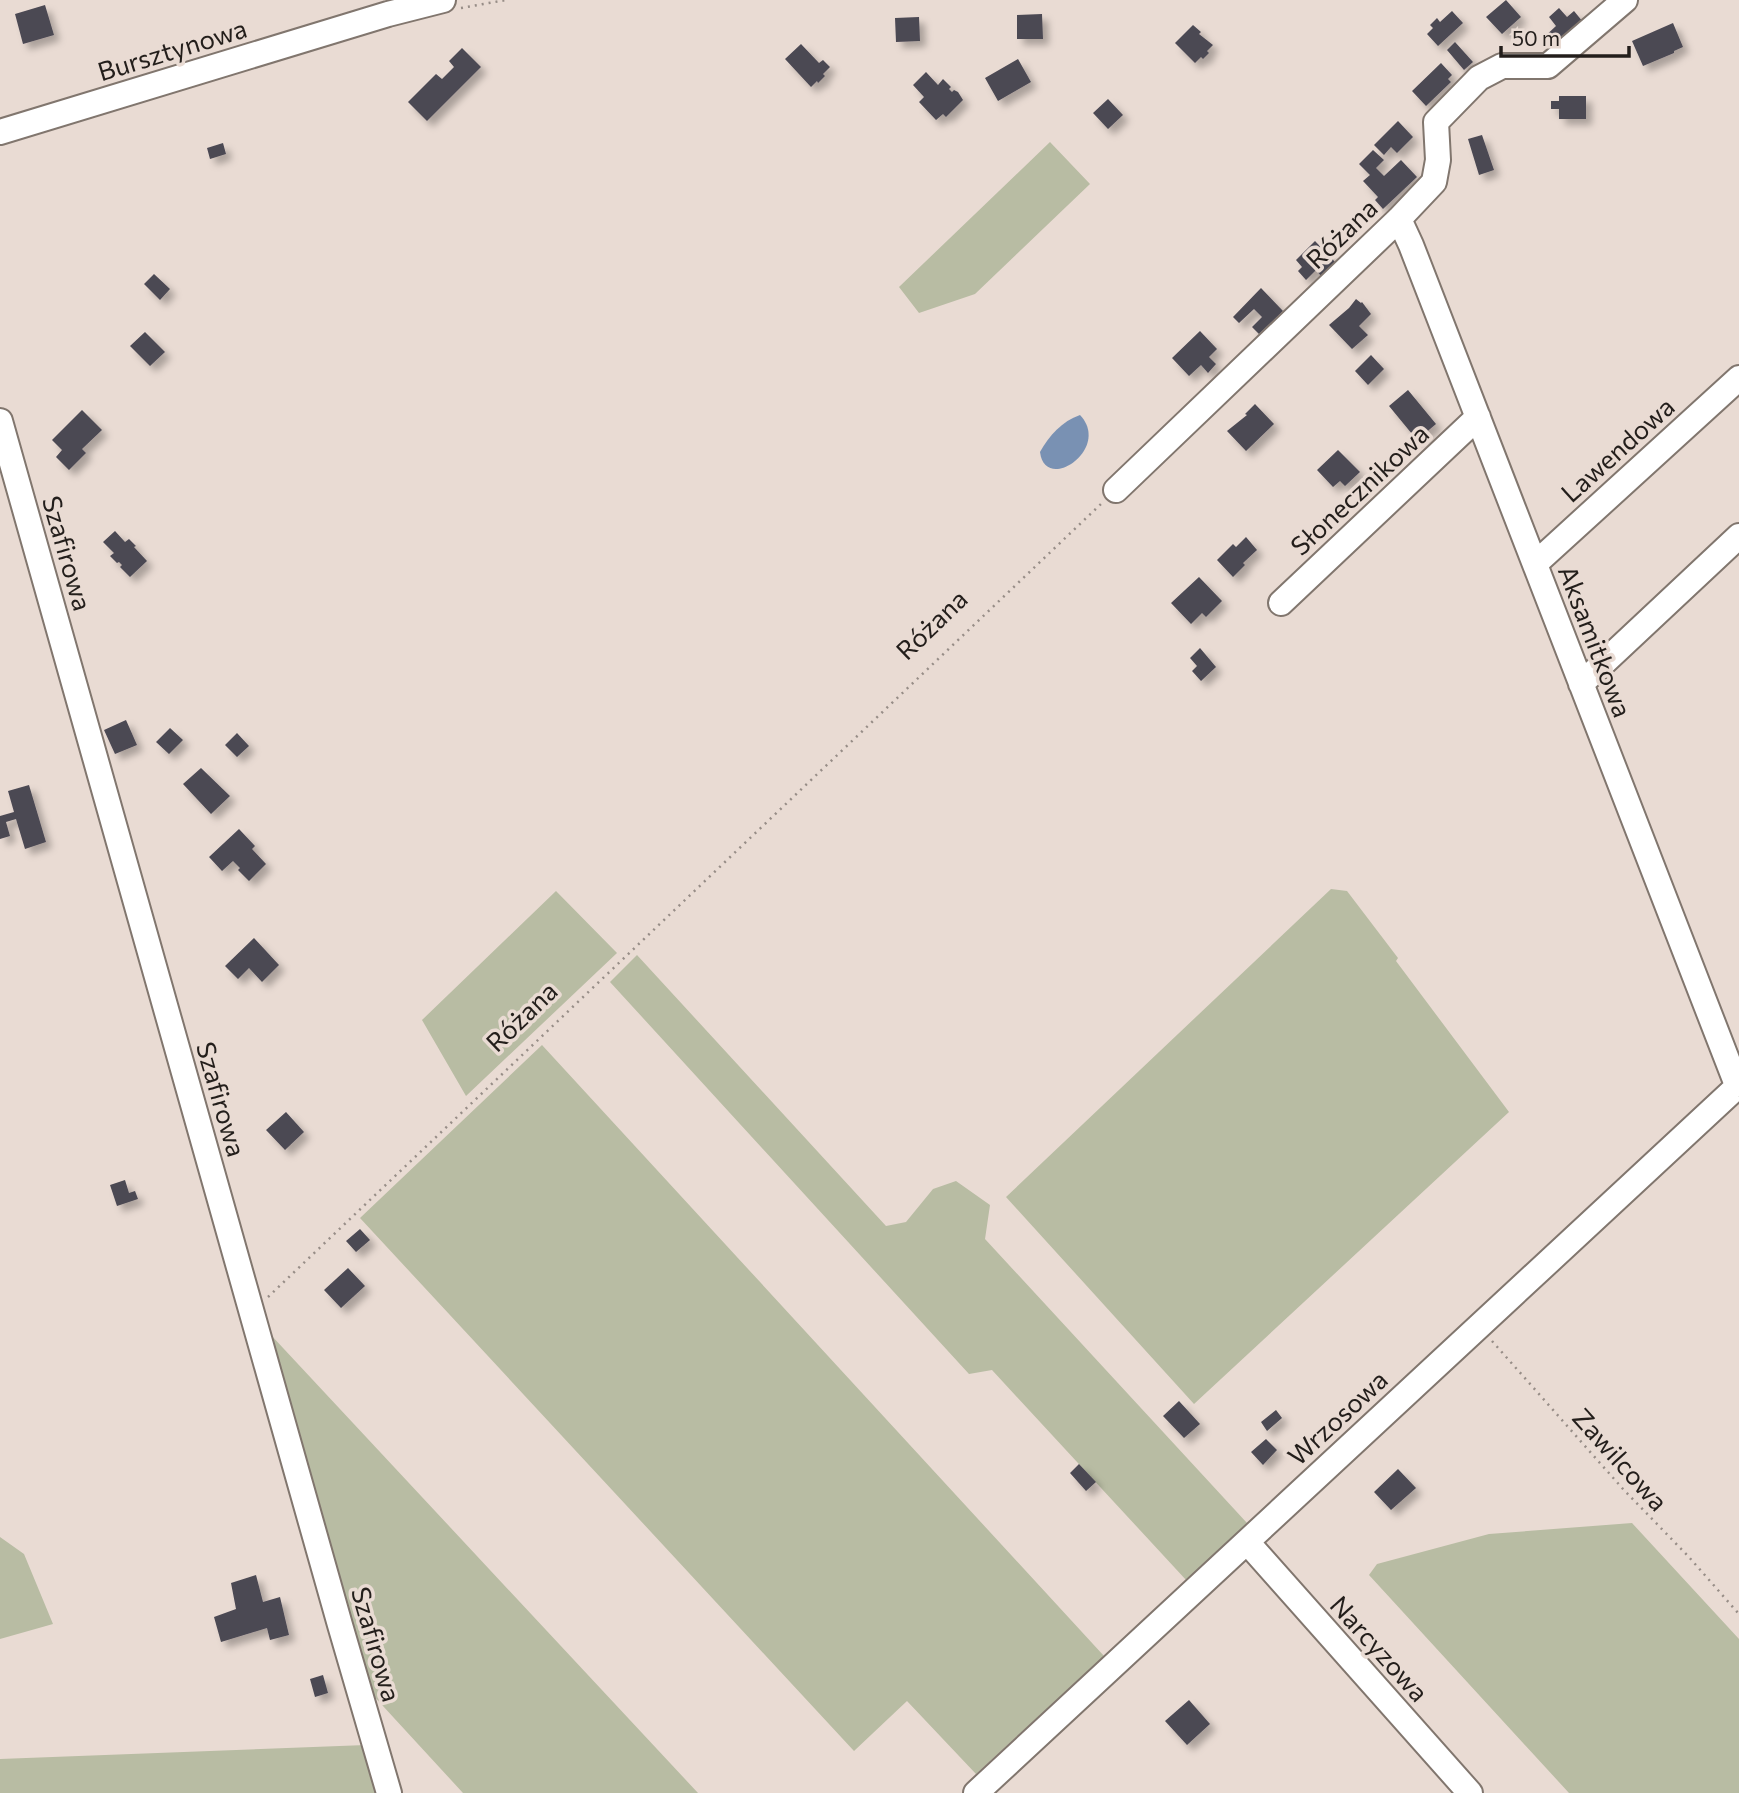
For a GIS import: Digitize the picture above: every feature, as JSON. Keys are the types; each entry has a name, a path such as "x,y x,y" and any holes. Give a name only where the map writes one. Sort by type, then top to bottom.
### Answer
{"street":[{"name":"Bursztynowa","path":"0,132 388,14 443,0"},
{"name":"Różana","path":"1116,490 1399,219 1434,182 1438,160 1436,122 1479,78 1502,66 1548,66 1625,0"},
{"name":"Aksamitkowa","path":"1399,219 1738,1085"},
{"name":"Lawendowa","path":"1535,564 1739,378"},
{"name":"Słonecznikowa","path":"1281,603 1478,417"},
{"name":"Szafirowa","path":"0,421 389,1793"},
{"path":"1581,684 1739,536"},
{"name":"Wrzosowa","path":"976,1793 1738,1085"},
{"name":"Narcyzowa","path":"1247,1542 1470,1793"}],"path":[{"name":"Różana","path":"250,1308 268,1297 290,1277 1116,490"},
{"name":"Zawilcowa","path":"1478,1326 1739,1614"}],"green space":[{"path":"1050,142 1090,184 975,294 919,313 899,287"},
{"path":"1331,889 1347,891 1509,1112 1194,1404 1006,1197"},
{"path":"556,891 617,953 466,1096 422,1020"},
{"path":"637,955 886,1226 906,1222 933,1189 956,1181 990,1205 985,1239 1247,1523 1187,1581 992,1370 969,1374 610,982"},
{"path":"542,1045 1104,1656 976,1774 907,1701 854,1751 360,1218"},
{"path":"270,1334 698,1793 463,1793 371,1693"},
{"path":"1632,1523 1739,1639 1739,1793 1569,1793 1369,1575 1377,1564 1489,1534"},
{"path":"0,1537 24,1554 53,1624 0,1639"},
{"path":"366,1745 380,1793 0,1793 0,1759"}],"water":[{"path":"1080,415 1088,428 1088,441 1083,453 1063,468 1053,469 1044,464 1040,452 1048,440 1062,425"}],"building":[{"path":"1506,0 1521,17 1502,34 1486,17"},
{"path":"45,5 54,35 23,44 15,14"},
{"path":"1559,8 1567,17 1574,11 1583,22 1552,50 1542,39 1556,26 1549,17"},
{"path":"1452,11 1463,23 1438,46 1427,34 1433,28 1430,25 1437,18 1440,22"},
{"path":"1042,14 1043,39 1017,39 1017,15"},
{"path":"919,17 920,41 896,42 895,18"},
{"path":"1673,23 1683,47 1643,66 1632,41"},
{"path":"1193,25 1201,32 1199,34 1213,45 1203,59 1201,57 1195,63 1175,43"},
{"path":"1455,42 1473,62 1464,70 1447,50"},
{"path":"801,44 819,63 823,60 830,67 823,74 825,76 811,87 785,59"},
{"path":"462,48 481,67 427,121 408,102 436,74 442,79 454,67 449,61"},
{"path":"1018,59 1031,82 998,101 985,78"},
{"path":"1441,63 1452,75 1448,79 1451,82 1426,106 1412,91"},
{"path":"926,72 938,85 943,79 951,87 949,89 958,92 963,100 946,117 943,114 936,120 919,102 924,97 913,85"},
{"path":"1559,96 1586,96 1586,119 1559,119 1559,109 1551,109 1551,101 1559,101"},
{"path":"1108,99 1123,115 1108,129 1093,113"},
{"path":"1398,121 1413,137 1397,153 1391,147 1384,155 1374,145"},
{"path":"1482,135 1494,170 1479,175 1468,139"},
{"path":"223,143 226,154 210,159 207,148"},
{"path":"1373,150 1384,160 1376,168 1384,176 1401,160 1417,177 1383,209 1375,200 1378,197 1363,181 1370,175 1359,164"},
{"path":"1315,241 1335,262 1321,276 1316,270 1306,280 1298,271 1302,267 1296,260"},
{"path":"154,274 170,289 160,300 144,284"},
{"path":"1261,288 1283,311 1259,334 1252,327 1262,317 1254,309 1239,323 1233,317"},
{"path":"1356,299 1362,302 1371,314 1359,326 1368,335 1352,349 1329,325"},
{"path":"1200,331 1217,349 1209,357 1216,364 1208,373 1201,365 1189,376 1172,358"},
{"path":"145,332 165,352 150,366 130,346"},
{"path":"1371,355 1384,369 1368,385 1355,371"},
{"path":"1408,390 1436,424 1417,440 1389,406"},
{"path":"1255,404 1274,424 1246,451 1227,431 1247,415 1245,414"},
{"path":"82,410 102,430 82,449 86,453 69,470 56,457 62,450 52,440"},
{"path":"1338,450 1360,472 1345,486 1340,481 1333,487 1317,470"},
{"path":"115,531 125,542 129,539 147,561 130,577 120,567 122,565 110,556 114,553 103,542"},
{"path":"1246,537 1257,550 1233,577 1217,560 1233,544 1236,547"},
{"path":"1199,577 1222,601 1206,617 1202,613 1191,624 1171,603"},
{"path":"1200,648 1216,667 1201,681 1192,671 1197,666 1190,658"},
{"path":"126,720 137,745 115,754 104,730"},
{"path":"170,728 183,740 169,754 156,742"},
{"path":"237,733 249,746 237,757 225,745"},
{"path":"201,768 230,796 211,814 183,784"},
{"path":"29,785 46,842 25,849 16,819 6,822 10,836 0,839 0,816 14,812 8,791"},
{"path":"239,829 255,846 252,849 266,864 249,881 233,861 222,871 209,857"},
{"path":"254,938 279,965 262,982 249,968 238,979 225,966"},
{"path":"286,1112 304,1132 285,1150 266,1130"},
{"path":"125,1180 129,1193 135,1191 138,1199 117,1206 110,1185"},
{"path":"360,1229 370,1240 356,1252 346,1241"},
{"path":"348,1268 365,1286 341,1308 324,1290"},
{"path":"1179,1401 1200,1424 1184,1438 1163,1416"},
{"path":"1276,1410 1282,1418 1267,1431 1261,1422"},
{"path":"1266,1439 1277,1450 1263,1465 1251,1452"},
{"path":"1079,1464 1096,1482 1086,1491 1070,1473"},
{"path":"1398,1469 1416,1488 1391,1510 1374,1492"},
{"path":"256,1575 263,1602 280,1597 289,1635 270,1640 267,1628 221,1642 214,1617 236,1609 231,1583"},
{"path":"323,1675 328,1693 315,1697 310,1679"},
{"path":"1189,1700 1210,1724 1187,1745 1165,1721"}]}
